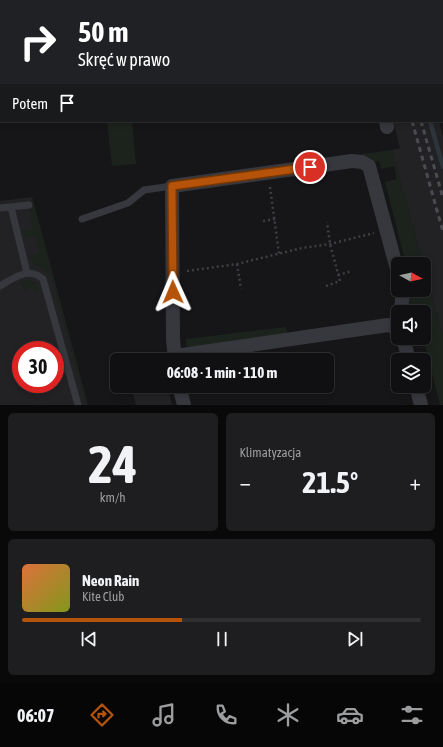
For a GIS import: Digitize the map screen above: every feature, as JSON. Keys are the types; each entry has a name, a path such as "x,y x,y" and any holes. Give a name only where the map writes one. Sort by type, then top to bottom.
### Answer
{"street":[{"path":"175,353 172,186 352,161 362,162 369,166 394,257"},
{"path":"207,353 388,325 391,326"},
{"path":"181,393 184,405"},
{"path":"418,393 421,405"}],"lane":[{"path":"82,219 128,203 144,190 172,186"},
{"path":"0,208 29,205"},
{"path":"11,207 27,273"},
{"path":"0,286 27,273 36,274 43,279 78,405"}],"path":[{"path":"268,173 279,254"},
{"path":"263,221 275,219"},
{"path":"326,286 340,281 330,244 327,222"},
{"path":"182,272 237,264 386,230"},
{"path":"237,264 241,288"},
{"path":"338,275 352,271"}],"shaded area":[{"path":"107,122 132,122 136,164 112,166"},
{"path":"393,122 439,122 443,136 443,337 431,293 431,257 421,257 392,150 400,148"},
{"path":"392,150 421,257 404,257 385,182 397,179 394,166 381,169 379,161 374,162 361,154"},
{"path":"32,197 88,405 0,405 0,201"},
{"path":"32,197 88,405 86,405 50,274 32,262 30,256 39,253 35,236 25,239 23,232 33,229 28,209"},
{"path":"23,280 32,282 39,289 35,293 33,286 24,291 19,282"},
{"path":"431,292 443,337 443,405 440,405 431,370 431,353 427,353 425,345 431,345 431,305 407,305 408,297 431,297"},
{"path":"286,327 288,334 193,347 186,346 186,339"},
{"path":"133,393 169,393 172,405 136,405"}],"waterway":[{"path":"430,122 443,167"}],"railway":[{"path":"412,122 443,232"},
{"path":"421,122 443,198"}],"route":[{"path":"173,292 172,186 310,167"}]}
